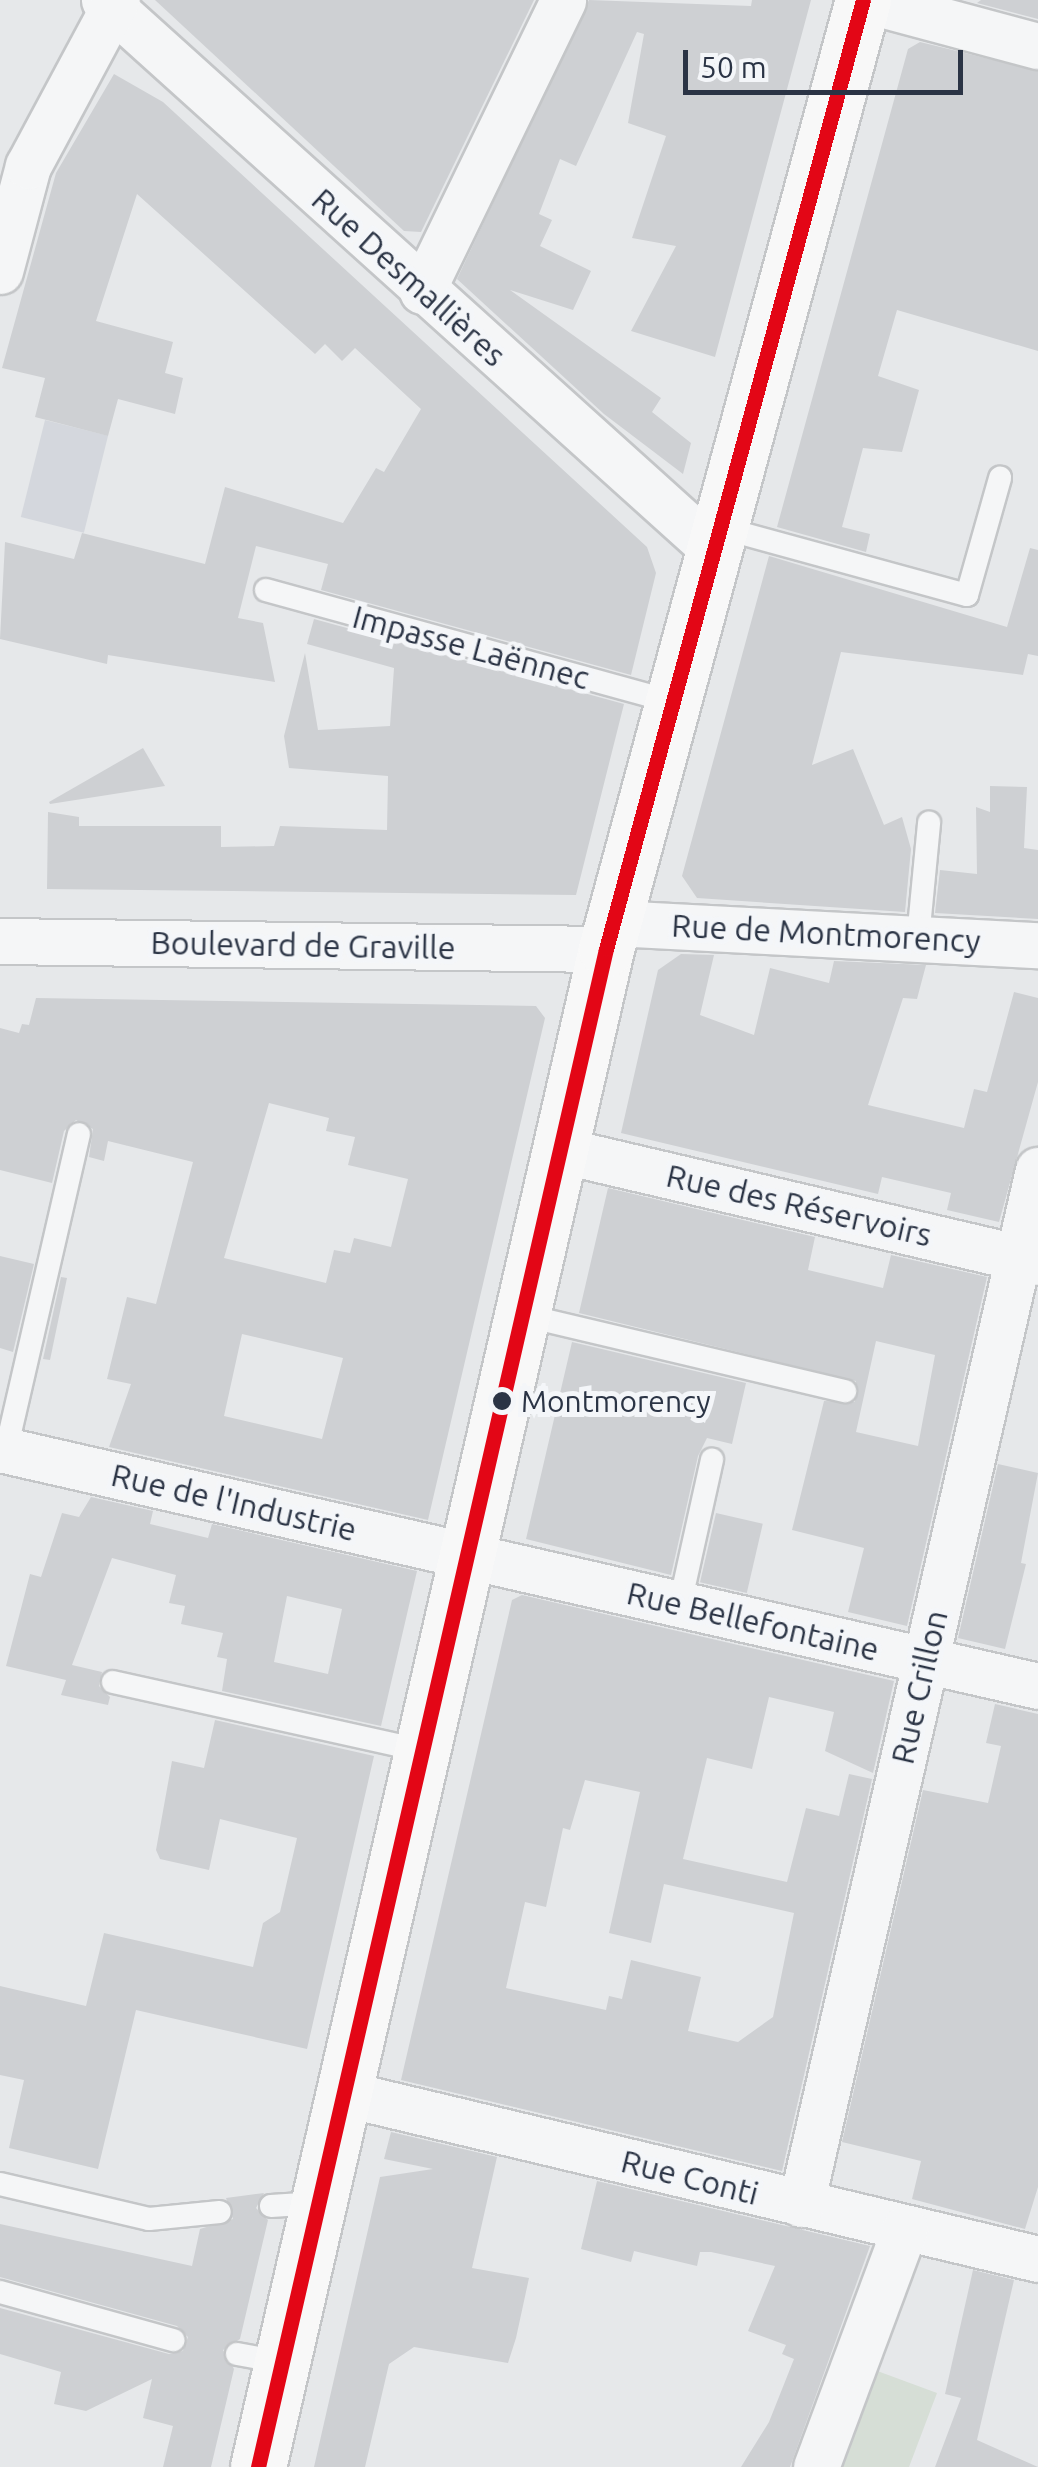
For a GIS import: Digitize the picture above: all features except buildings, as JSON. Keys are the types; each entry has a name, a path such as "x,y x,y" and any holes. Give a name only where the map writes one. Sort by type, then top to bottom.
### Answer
{"main road":[{"path":"258,2467 259,2358 294,2204 342,2093 610,936 864,0"}],"street":[{"path":"422,291 563,0"},
{"path":"864,0 1038,46"},
{"path":"0,271 28,166 111,3"},
{"name":"Rue Desmallières","path":"111,3 422,291 719,540"},
{"name":"Rue de Montmorency","path":"610,936 918,938 1038,945"},
{"name":"Boulevard de Graville","path":"0,941 610,936"},
{"name":"Rue des Réservoirs","path":"560,1150 1028,1260"},
{"name":"Rue Crillon","path":"800,2204 925,1660 1028,1260 1038,1170"},
{"name":"Rue de l'Industrie","path":"3,1450 468,1554"},
{"name":"Rue Bellefontaine","path":"468,1554 1038,1686"},
{"name":"Rue Conti","path":"342,2093 800,2204 1037,2253"},
{"path":"816,2467 906,2228"}],"lane":[{"path":"719,540 967,594 1000,478"},
{"name":"Impasse Laënnec","path":"266,590 676,703"},
{"path":"918,938 929,823"},
{"path":"3,1450 79,1134"},
{"path":"522,1315 845,1391"},
{"path":"680,1604 712,1460"},
{"path":"113,1682 423,1751"},
{"path":"0,2184 149,2218 220,2212"},
{"path":"0,2292 172,2340"}],"shaded area":[{"path":"45,420 108,436 84,533 21,517"},
{"path":"872,2369 937,2393 909,2467 834,2467"}],"transit line":[{"path":"258,2467 606,949 863,0"}],"place":[{"name":"Montmorency","path":"502,1401"}]}
